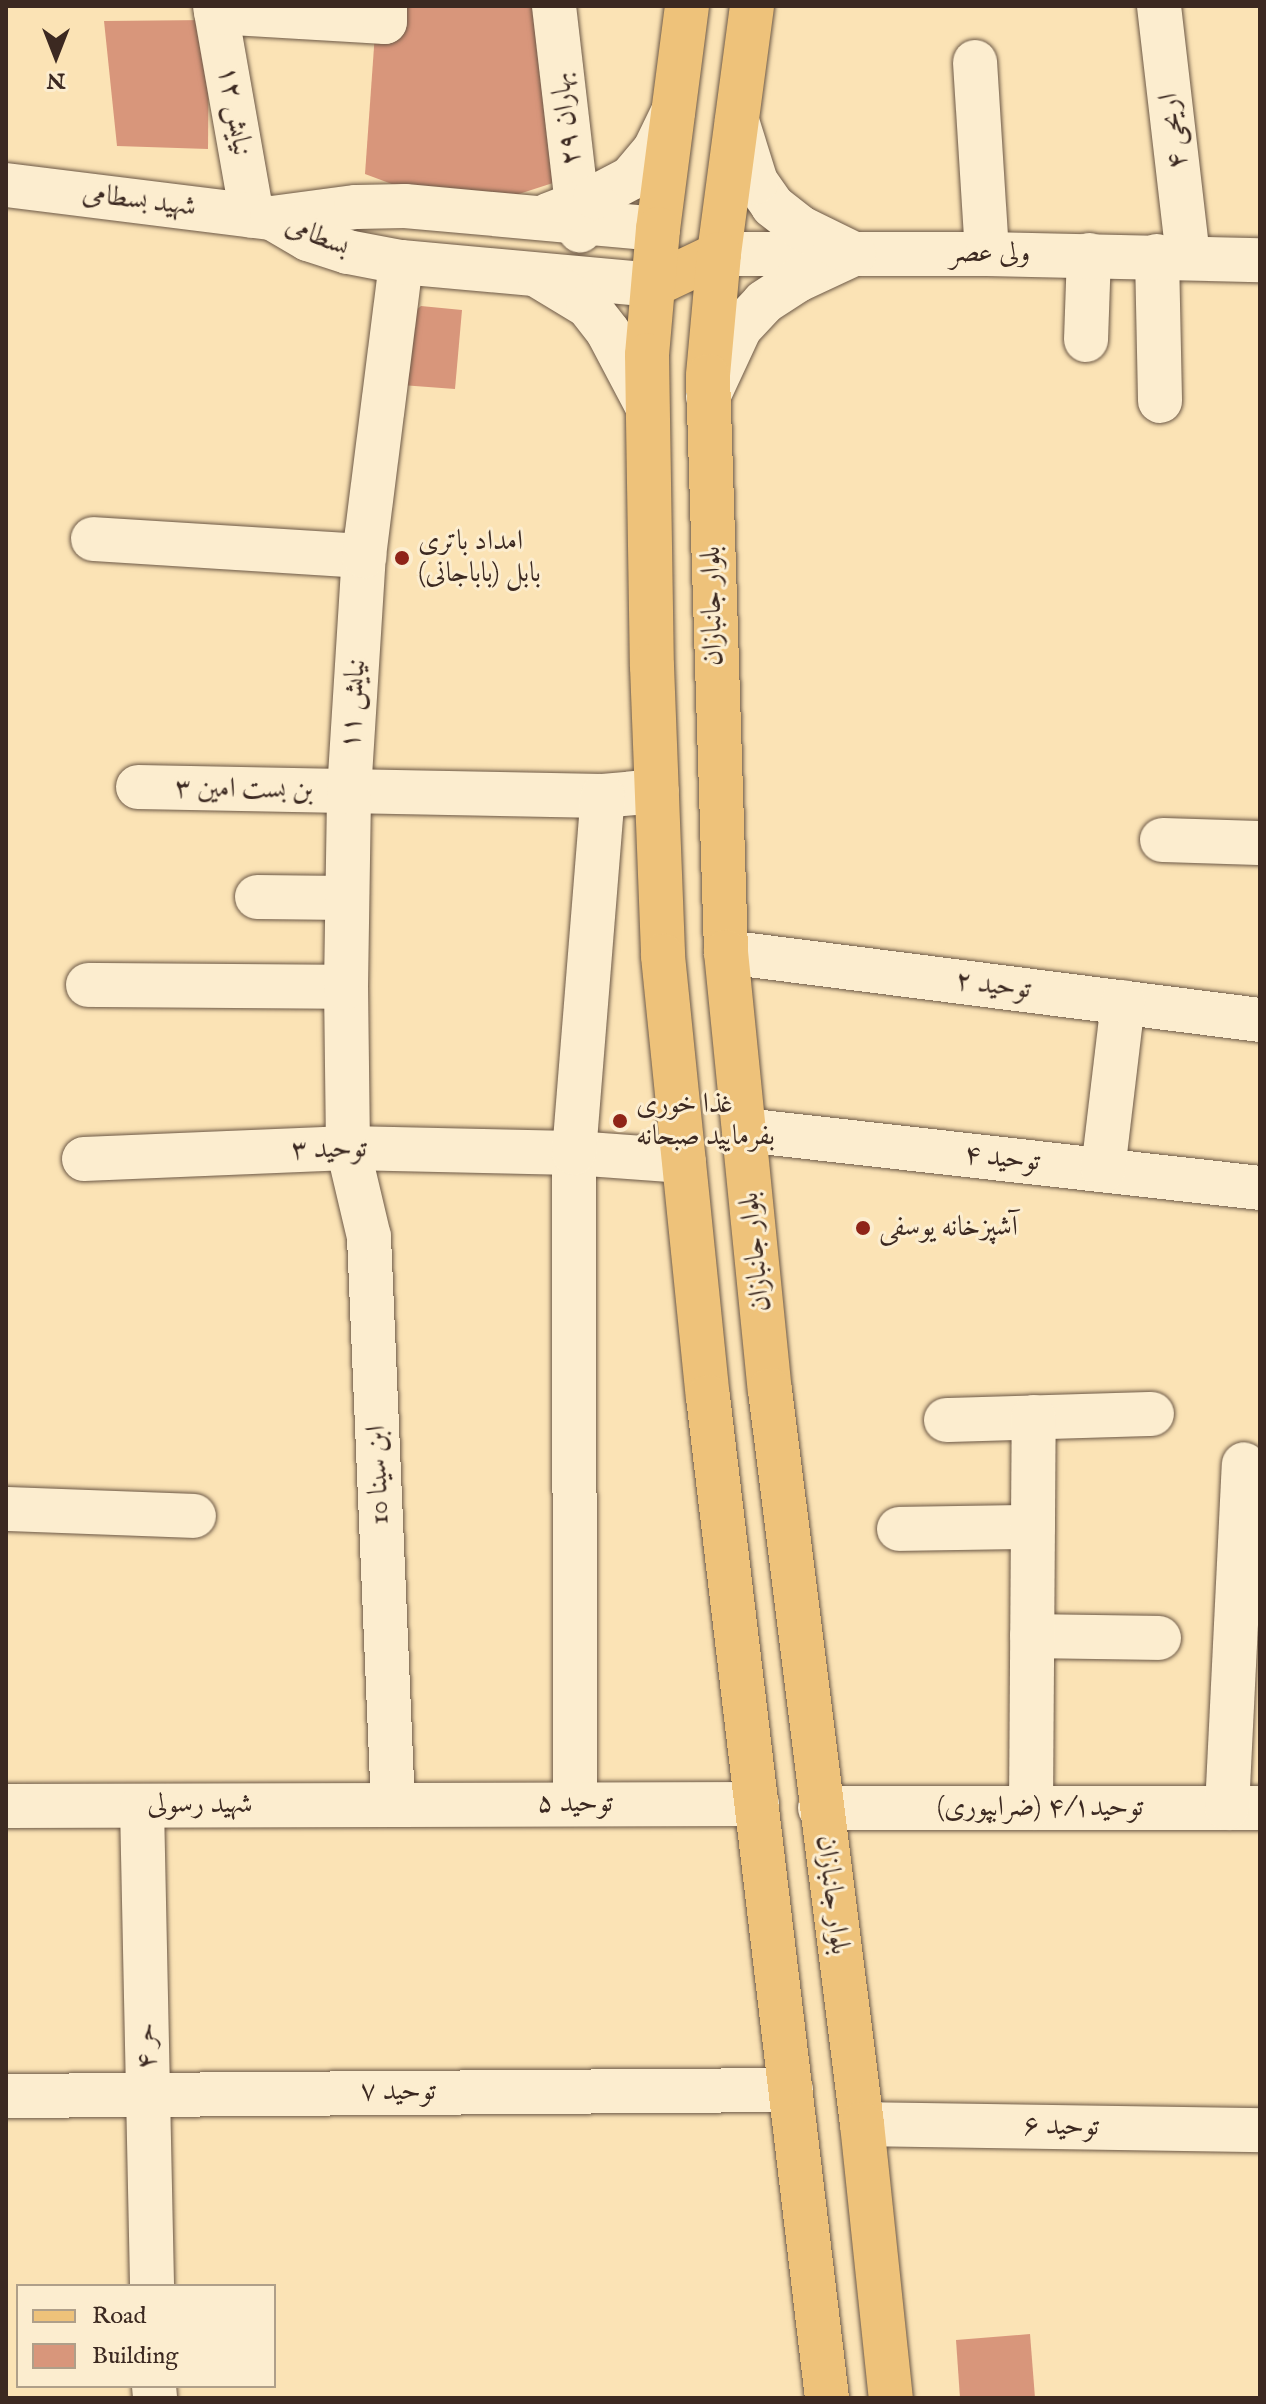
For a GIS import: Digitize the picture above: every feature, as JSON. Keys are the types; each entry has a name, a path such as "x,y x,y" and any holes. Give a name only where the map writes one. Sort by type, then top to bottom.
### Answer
{"main road":[{"path":"687,6 658,229 647,355 663,956 757,1804 827,2398"},
{"name":"بلوار جانبازان","path":"752,6 719,254 708,397 726,952 770,1390 862,2124 891,2398"},
{"path":"658,229 719,254"},
{"path":"654,285 719,254"}],"street":[{"path":"216,9 385,22 385,6"},
{"name":"بهاران ۲۹","path":"554,6 569,219"},
{"name":"اریحی ۴","path":"1159,6 1173,256 1160,401"},
{"name":"نیایش ۱۲","path":"216,9 262,217"},
{"path":"975,62 987,254"},
{"path":"569,219 631,178 655,149 673,112"},
{"path":"737,121 756,182 773,206 801,228 854,254"},
{"name":"شهید بسطامی","path":"6,185 262,217"},
{"name":"بسطامی","path":"262,217 356,207 405,206 658,229"},
{"name":"بسطامی","path":"262,217 308,239 348,252 401,262 654,285"},
{"name":"ولی عصر","path":"719,254 1089,255 1260,260"},
{"path":"708,397 740,328 764,302 798,280 854,254"},
{"path":"1086,340 1089,255"},
{"name":"نیایش ۱۱","path":"348,1148 346,987 349,792 364,556 401,262"},
{"path":"534,273 588,306 608,332 647,406"},
{"path":"93,539 364,556"},
{"name":"بن بست امین ۳","path":"138,787 603,796 657,791"},
{"path":"575,1804 574,1153 603,796"},
{"path":"1162,840 1260,843"},
{"path":"257,897 347,898"},
{"name":"توحید ۲","path":"726,952 1260,1020"},
{"path":"88,985 346,987"},
{"path":"1103,1170 1123,1002"},
{"name":"توحید ۴","path":"744,1130 1260,1188"},
{"name":"توحید ۳","path":"84,1159 348,1148 574,1153 684,1161"},
{"name":"ابن سینا 10","path":"348,1148 369,1237 393,1805"},
{"path":"946,1420 1152,1414"},
{"path":"1031,1808 1034,1417"},
{"path":"1244,1464 1244,1808"},
{"path":"6,1509 194,1516"},
{"path":"899,1529 1033,1527"},
{"path":"1032,1636 1159,1638"},
{"name":"توحید ۵","path":"393,1805 757,1804"},
{"name":"شهید رسولی","path":"6,1806 393,1805"},
{"name":"حر ۴","path":"142,1806 152,2284"},
{"name":"توحید۴/۱ (ضرابپوری)","path":"820,1808 1244,1808"},
{"name":"توحید ۷","path":"6,2096 791,2090"},
{"name":"توحید ۶","path":"862,2124 1260,2130"}],"building":[{"path":"407,6 537,6 556,182 500,200 416,193 365,174 375,33"},
{"path":"209,20 208,149 117,146 104,21"},
{"path":"421,306 462,310 455,389 388,384 397,325"},
{"path":"1030,2334 1035,2398 960,2398 956,2340"}],"place":[{"name":"امداد باتری بابل (باباجانی)","path":"402,558"},
{"name":"غذا خوری بفرمایید صبحانه","path":"620,1121"},
{"name":"آشپزخانه یوسفی","path":"863,1228"}]}
